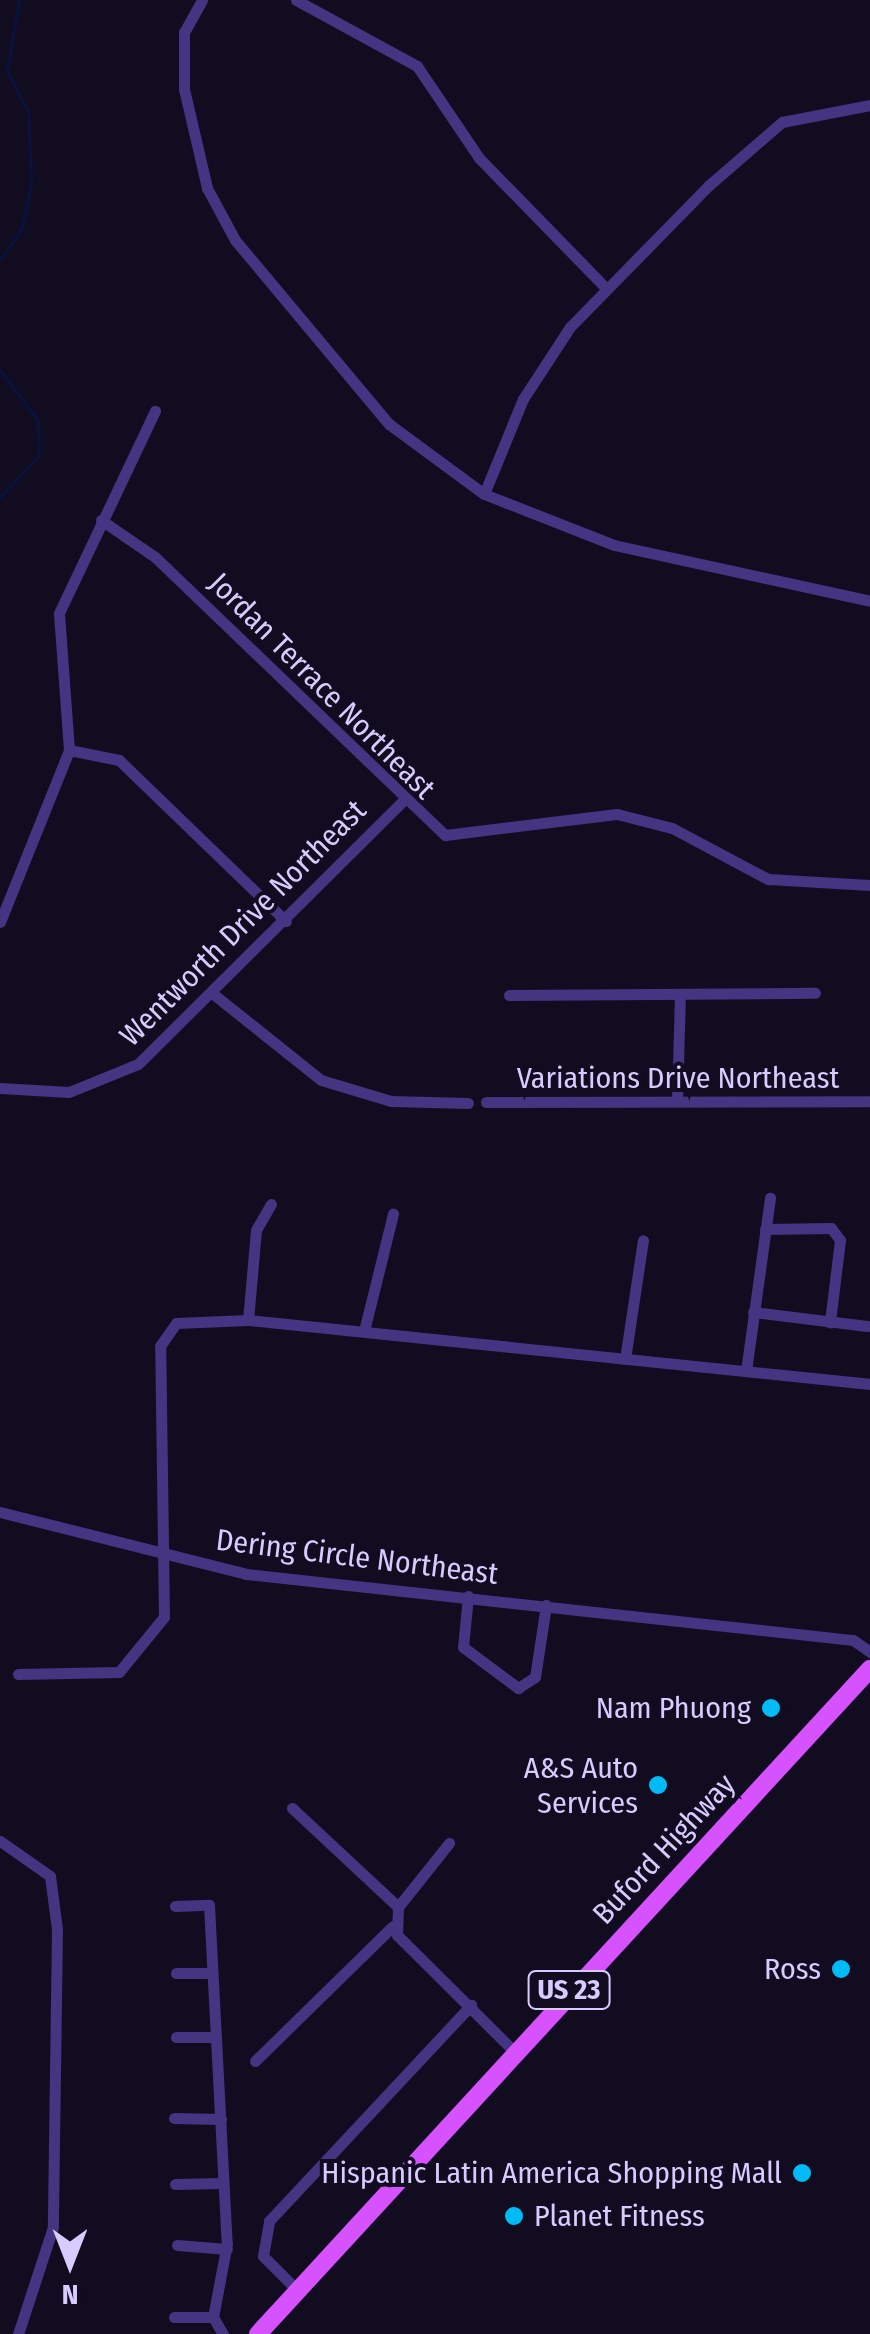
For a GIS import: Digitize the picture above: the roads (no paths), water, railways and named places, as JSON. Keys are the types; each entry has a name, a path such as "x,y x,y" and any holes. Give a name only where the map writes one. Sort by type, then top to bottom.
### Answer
{"main road":[{"name":"Buford Highway","path":"258,2334 513,2050 870,1669"}],"street":[{"path":"202,0 184,32 184,89 207,188 236,240 389,424 484,494 614,546 870,601"},
{"path":"296,0 416,66 478,158 607,289"},
{"path":"484,494 524,398 607,289 782,122 870,105"},
{"path":"0,922 69,750 59,613 155,411"},
{"name":"Jordan Terrace Northeast","path":"101,520 155,557 402,802 445,835 468,839 546,818 618,814 672,828 768,879 870,884"},
{"path":"69,750 119,760 286,921"},
{"name":"Wentworth Drive Northeast","path":"0,1088 69,1092 116,1079 212,993 402,802"},
{"path":"212,993 320,1080 358,1096 468,1103"},
{"path":"509,995 814,993"},
{"path":"677,1102 680,995"},
{"name":"Variations Drive Northeast","path":"486,1102 870,1102"},
{"path":"746,1371 770,1198"},
{"path":"248,1320 256,1230 270,1204"},
{"path":"364,1331 393,1214"},
{"path":"765,1229 831,1228 840,1240 830,1322"},
{"path":"625,1358 643,1240"},
{"path":"753,1312 867,1326"},
{"path":"18,1674 130,1666 164,1616 168,1554 162,1338 176,1323 248,1320 870,1384"},
{"name":"Dering Circle Northeast","path":"0,1512 246,1574 853,1640 870,1652"},
{"path":"468,1596 463,1647 518,1688 535,1677 546,1605"},
{"path":"292,1808 398,1908"},
{"path":"0,1841 50,1876 57,1930 53,2227 18,2334"},
{"path":"256,2061 393,1926 398,1908 449,1844"},
{"path":"175,1906 209,1905 228,2249 213,2317 223,2334"},
{"path":"393,1926 513,2050"},
{"path":"176,1973 212,1974"},
{"path":"298,2291 264,2256 269,2221 471,2005"},
{"path":"176,2036 216,2036"},
{"path":"174,2118 221,2119"},
{"path":"176,2184 222,2183"},
{"path":"177,2245 228,2249"},
{"path":"174,2317 213,2317"}],"waterway":[{"path":"0,260 22,229 31,183 28,112 7,71 19,0"},
{"path":"0,370 38,420 39,456 0,498"}],"place":[{"name":"Nam Phuong","path":"771,1708"},
{"name":"A&S Auto Services","path":"658,1785"},
{"name":"Ross","path":"841,1969"},
{"name":"Hispanic Latin America Shopping Mall","path":"802,2173"},
{"name":"Planet Fitness","path":"514,2216"}]}
